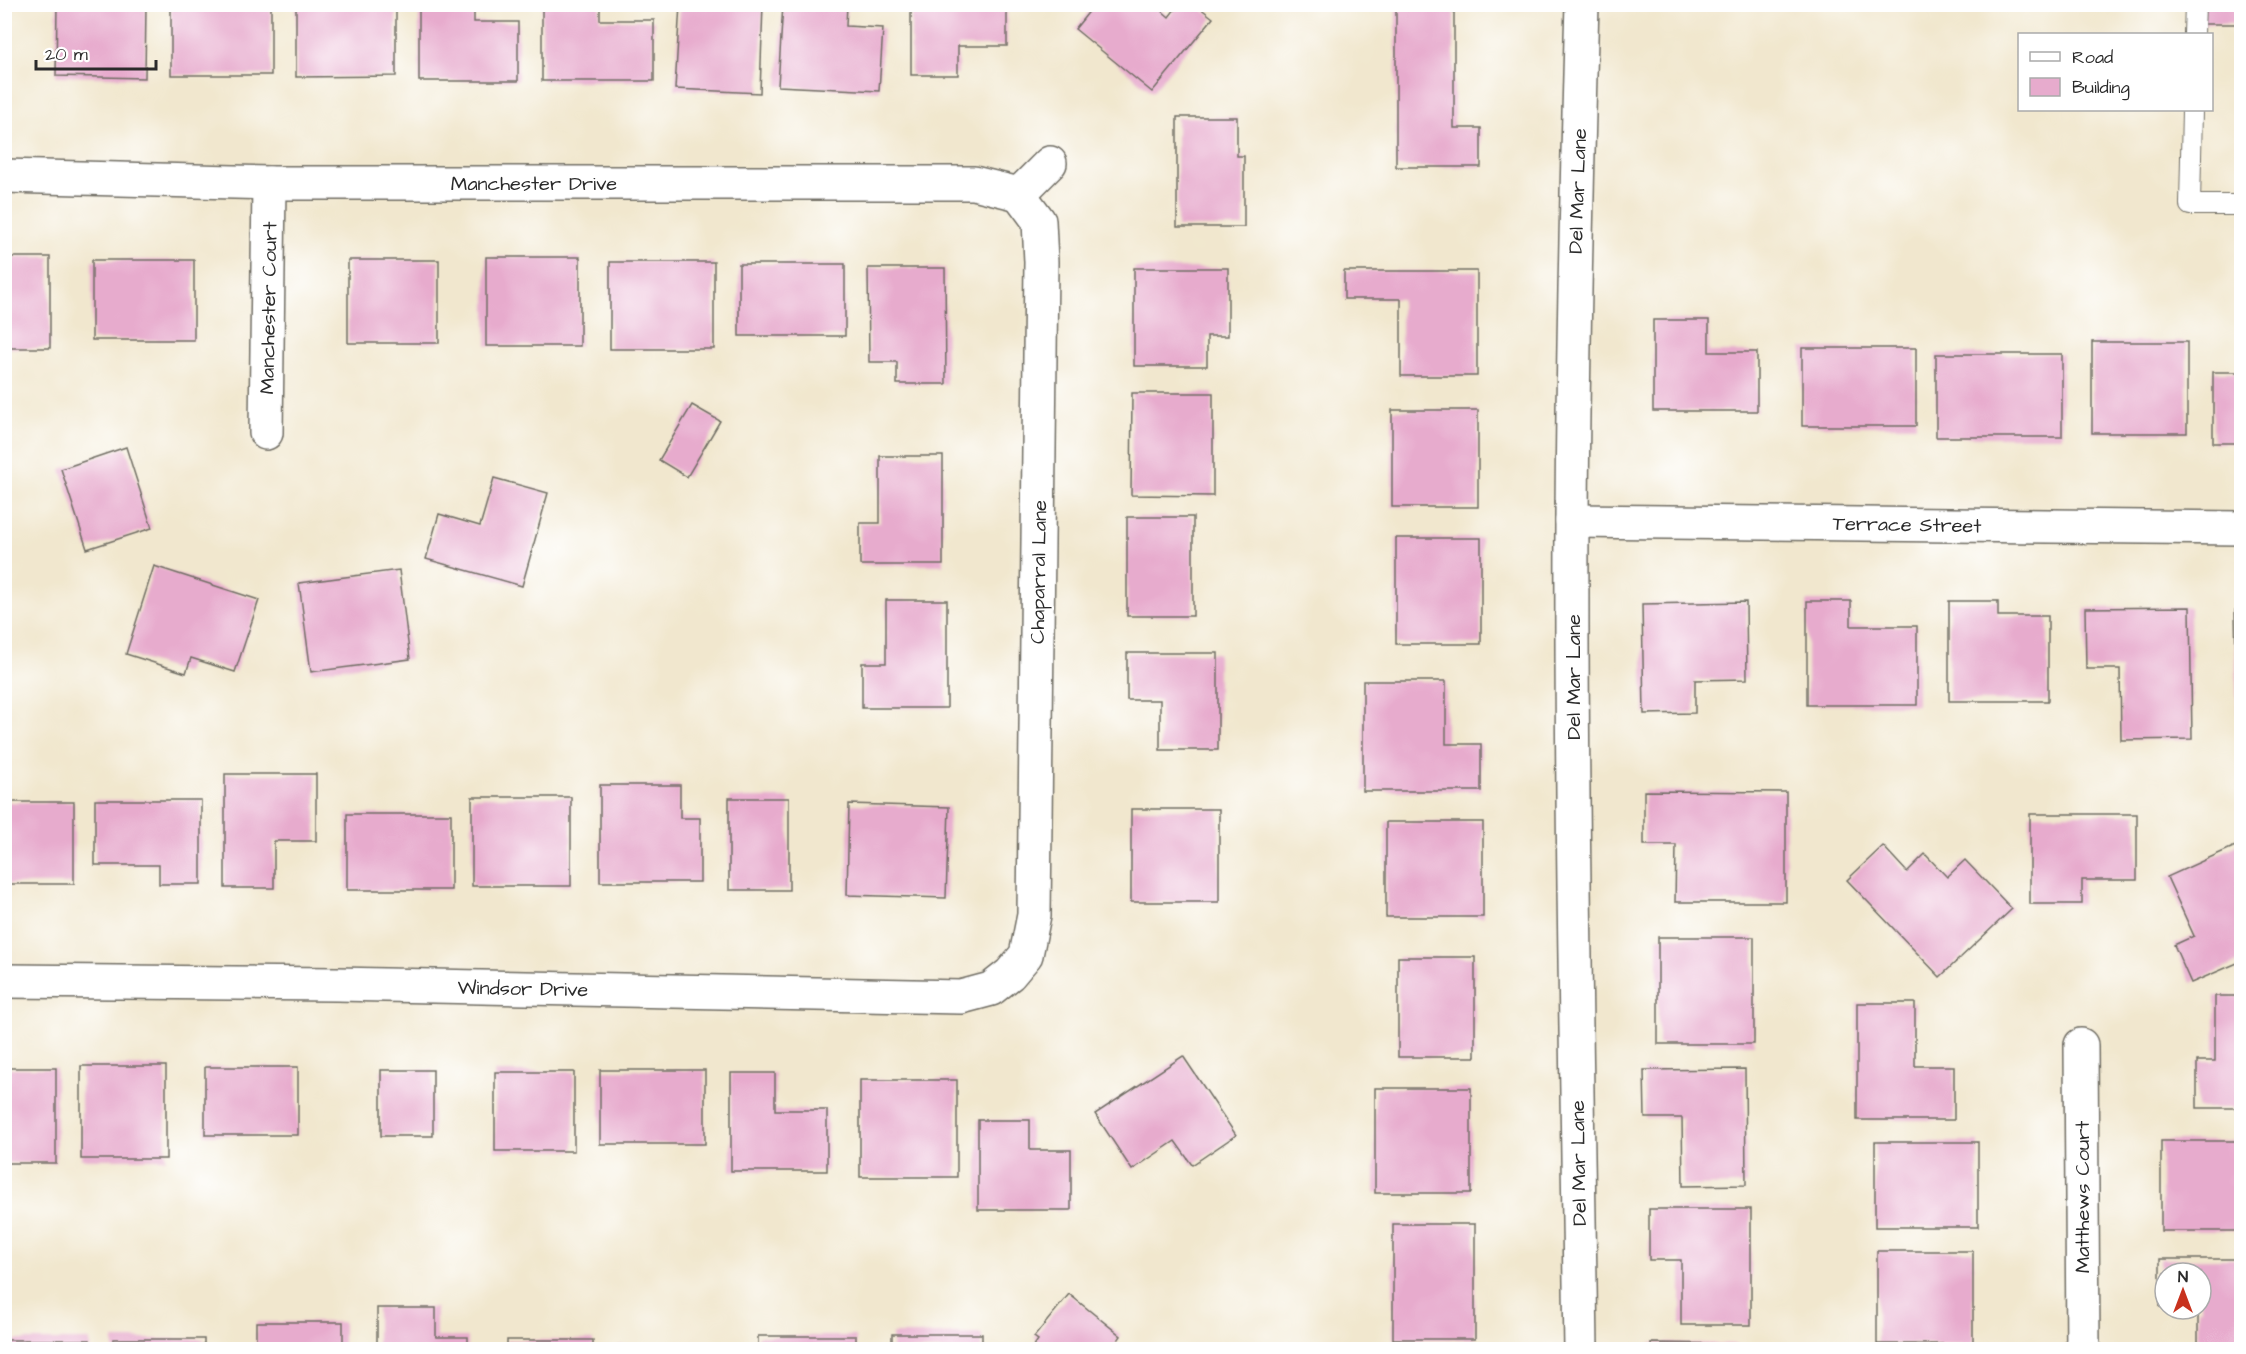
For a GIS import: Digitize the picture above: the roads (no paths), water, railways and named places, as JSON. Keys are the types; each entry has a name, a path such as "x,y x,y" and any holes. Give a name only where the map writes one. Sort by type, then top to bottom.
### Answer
{"street":[{"name":"Del Mar Lane","path":"1581,1350 1574,884 1572,521 1574,316 1582,4"},
{"path":"1019,194 1050,163"},
{"name":"Manchester Drive","path":"4,176 269,183 974,183 1019,194"},
{"name":"Manchester Court","path":"266,433 269,183"},
{"name":"Chaparral Lane","path":"1019,194 1039,221 1041,261 1034,915 1026,955"},
{"name":"Terrace Street","path":"1572,521 2241,528"},
{"name":"Windsor Drive","path":"4,981 337,984 961,997 991,989 1010,974 1026,955"},
{"name":"Matthews Court","path":"2081,1045 2083,1350"}],"lane":[{"path":"2194,33 2195,4"},
{"path":"2192,111 2190,205 2241,205"}]}
